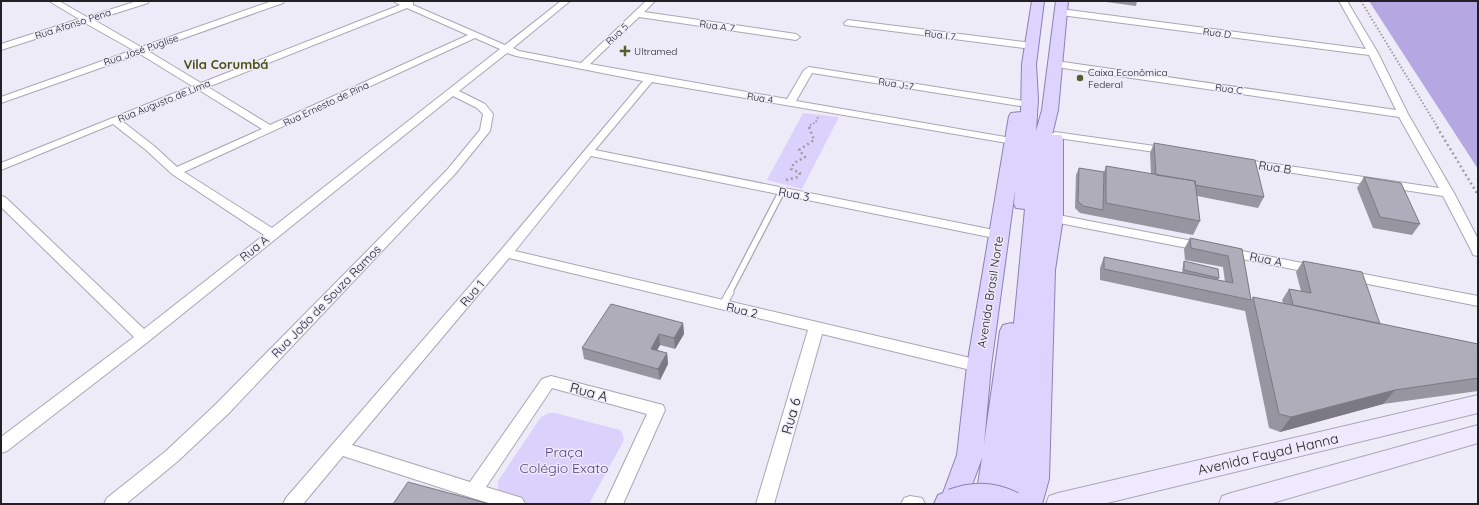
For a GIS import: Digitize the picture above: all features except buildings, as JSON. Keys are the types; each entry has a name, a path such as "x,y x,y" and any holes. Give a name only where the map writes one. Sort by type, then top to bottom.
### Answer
{"main road":[{"name":"Avenida Brasil Norte","path":"989,504 1008,361 1021,233 1030,99 1029,64 1038,1"},
{"path":"950,502 965,496 976,495 998,498 1012,504 1033,222 1045,126 1050,110 1062,7"},
{"name":"Avenida Brasil Norte","path":"950,502 970,455 979,366 1013,141 1020,103 1029,82"},
{"path":"1028,504 1036,479 1045,270 1053,218 1055,135 1050,110"},
{"name":"Avenida Fayad Hanna","path":"1058,504 1478,404"},
{"path":"1230,504 1478,434"}],"street":[{"path":"53,1 140,50 270,129"},
{"name":"Rua Afonso Pena","path":"1,47 144,1"},
{"name":"Rua José Puglise","path":"1,100 280,1"},
{"name":"Rua 4","path":"397,1 516,53 650,79 1013,141"},
{"name":"Rua Augusto de Lima","path":"1,167 114,120 417,1"},
{"path":"507,49 566,1"},
{"name":"Rua 5","path":"582,66 651,1"},
{"path":"1340,1 1373,53 1403,114 1448,193 1478,252"},
{"name":"Rua D","path":"1062,7 1373,53"},
{"name":"Rua A 7","path":"638,14 796,37"},
{"name":"Rua I 7","path":"848,23 1032,46"},
{"name":"Rua Ernesto de Pina","path":"176,172 475,35"},
{"name":"Rua A","path":"1,446 144,337 451,91 507,49"},
{"name":"Rua C","path":"1056,64 1403,114"},
{"name":"Rua J-7","path":"790,103 810,70 1020,103"},
{"name":"Rua 1","path":"292,504 506,253 588,152 650,79"},
{"name":"Rua João de Souza Ramos","path":"113,504 172,456 222,409 452,172 485,131 488,114 481,106 451,91"},
{"path":"114,120 150,148 176,172 272,234"},
{"path":"1055,135 1180,153"},
{"name":"Rua 3","path":"588,152 999,235"},
{"name":"Rua B","path":"1228,160 1448,193"},
{"path":"1,200 144,337"},
{"name":"Rua A","path":"1053,218 1478,301"},
{"name":"Rua 2","path":"506,253 979,366"},
{"name":"Rua 6","path":"765,504 816,328"},
{"name":"Rua A","path":"474,490 547,383 551,382 657,410 614,504"},
{"path":"339,448 516,504"},
{"path":"910,504 916,504"}],"lane":[{"path":"724,305 782,191"}],"path":[{"path":"1361,1 1478,195"},
{"path":"791,178 798,177 800,173 791,170 794,163 805,157 799,150 814,140 809,126 816,122 820,113"}],"green space":[{"path":"803,113 839,117 802,189 767,180"},
{"name":"Praça Colégio Exato","path":"549,413 555,413 620,430 623,434 623,442 589,504 530,504 500,495 498,491 498,481 541,417"}],"shaded area":[{"path":"1369,1 1478,1 1478,169"}],"place":[{"name":"Ultramed","path":"625,51"},
{"name":"Caixa Econômica Federal","path":"1080,78"}],"district":[{"name":"Vila Corumbá","path":"226,64"}]}
